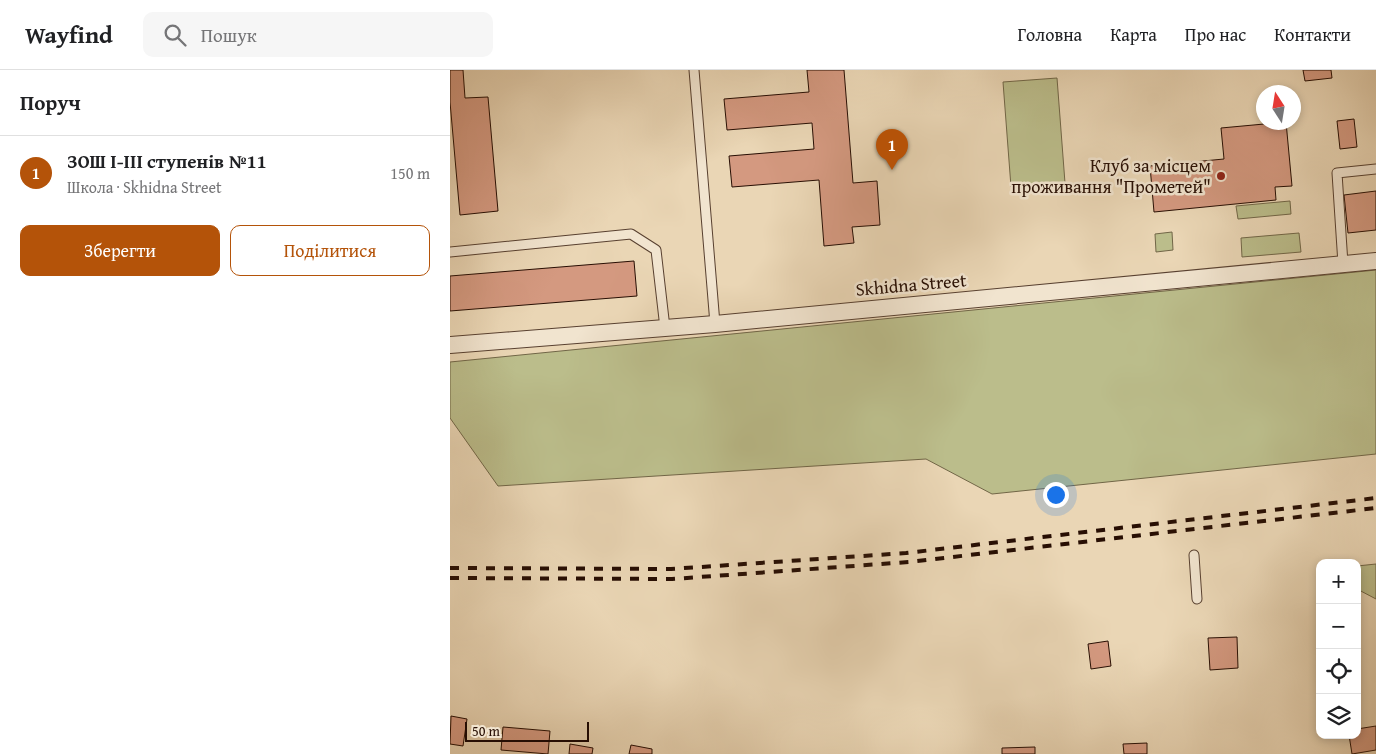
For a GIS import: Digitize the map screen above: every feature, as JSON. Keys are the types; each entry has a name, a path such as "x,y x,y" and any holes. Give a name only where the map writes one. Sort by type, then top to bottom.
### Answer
{"street":[{"name":"Skhidna Street","path":"450,345 715,324 1376,260"}],"lane":[{"path":"694,70 715,324"},
{"path":"1343,264 1337,173 1376,169"},
{"path":"450,252 631,234 656,250 665,328"},
{"path":"1194,555 1197,599"}],"green space":[{"path":"1057,78 1065,183 1011,187 1003,82"},
{"path":"1290,201 1291,214 1238,219 1236,206"},
{"path":"1172,232 1173,250 1156,252 1155,234"},
{"path":"1299,233 1301,252 1242,257 1241,238"},
{"path":"1376,270 1376,454 992,494 926,459 498,486 450,418 450,362"},
{"path":"1376,564 1376,599 1361,591 1361,566"}],"building":[{"path":"450,70 463,70 465,98 488,97 498,211 460,215 450,102"},
{"path":"807,70 844,70 853,183 877,181 880,225 852,227 854,243 824,246 819,180 732,187 729,156 814,149 812,123 727,130 724,99 809,92"},
{"path":"1303,70 1331,70 1332,78 1305,81"},
{"path":"1354,119 1357,147 1340,149 1337,121"},
{"name":"Клуб за місцем проживання \"Прометей\"","path":"1256,125 1256,130 1287,130 1292,186 1275,187 1276,200 1154,212 1150,166 1224,159 1221,128"},
{"path":"1376,191 1376,230 1348,233 1344,195"},
{"path":"634,261 637,296 450,311 450,276"},
{"path":"1237,637 1238,668 1210,670 1208,638"},
{"path":"1108,641 1111,666 1091,669 1088,644"},
{"path":"451,716 467,719 463,746 450,744"},
{"path":"1376,726 1376,750 1352,754 1350,739 1361,739 1361,728"},
{"path":"503,727 550,731 548,754 501,750"},
{"path":"1147,743 1147,754 1124,754 1123,744"},
{"path":"570,744 593,748 592,754 569,754"},
{"path":"631,745 652,749 652,754 629,754"},
{"path":"1035,747 1035,754 1002,754 1002,748"}],"railway":[{"path":"450,568 671,569 906,553 1376,498"},
{"path":"450,578 672,579 909,562 1376,508"}],"place":[{"name":"ЗОШ І-ІІІ ступенів №11","path":"892,170"},
{"name":"Клуб за місцем проживання \"Прометей\"","path":"1221,176"}]}
